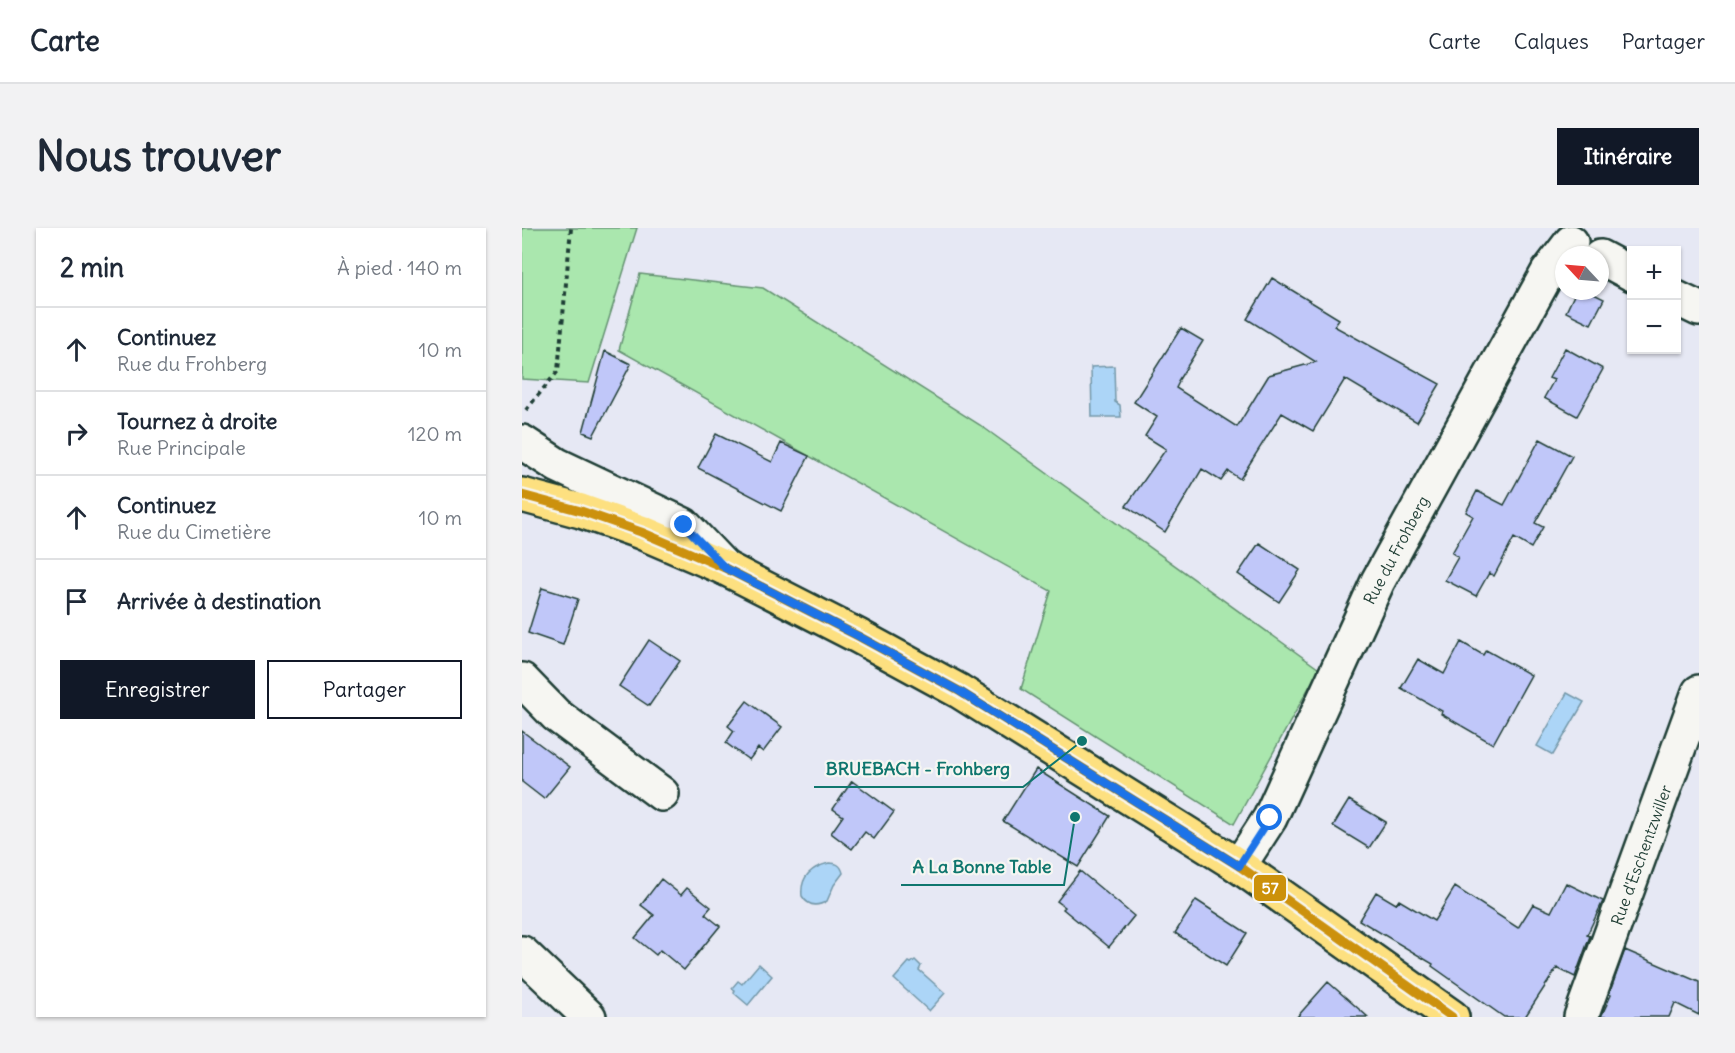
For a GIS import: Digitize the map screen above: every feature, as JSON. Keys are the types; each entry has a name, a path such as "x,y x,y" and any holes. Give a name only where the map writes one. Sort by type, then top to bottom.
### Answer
{"main road":[{"path":"522,495 581,511 641,532 725,568 959,691 1239,866 1452,1017"}],"street":[{"name":"Rue du Frohberg","path":"1239,866 1270,818 1378,581 1548,272 1574,242"},
{"path":"1609,262 1627,271"},
{"path":"1681,300 1699,309"},
{"path":"522,442 557,465 684,525 725,568"},
{"path":"522,680 556,715 662,794"},
{"name":"Rue d'Eschentzwiller","path":"1581,1017 1699,692"},
{"path":"522,953 589,1017"}],"path":[{"path":"522,415 558,370 571,228"}],"green space":[{"path":"522,228 637,228 589,383 522,379"},
{"path":"640,274 763,288 980,425 1319,669 1234,824 1021,689 1051,591 619,350"}],"water":[{"path":"1114,366 1115,402 1120,405 1121,417 1092,417 1091,367"},
{"path":"1567,693 1584,702 1553,755 1537,746"},
{"path":"829,863 838,865 843,873 834,885 827,901 816,905 810,904 802,896 805,878 812,870"},
{"path":"915,960 921,966 919,970 945,993 929,1011 894,979 909,962"},
{"path":"759,964 772,976 748,1005 734,993 735,990 732,988 738,981 742,984"}],"building":[{"path":"1272,278 1339,319 1334,326 1440,384 1417,422 1345,379 1313,431 1282,413 1240,479 1228,471 1221,481 1202,469 1165,532 1126,506 1166,449 1145,436 1157,417 1134,402 1181,328 1203,341 1176,388 1237,427 1269,375 1316,362 1247,319"},
{"path":"1572,300 1603,300 1591,324 1566,312"},
{"path":"1565,348 1603,369 1577,416 1544,398 1554,380 1549,378"},
{"path":"605,351 631,364 593,436 583,432"},
{"path":"716,434 772,462 781,443 809,456 781,511 698,468"},
{"path":"1540,439 1572,456 1535,523 1543,527 1531,548 1514,538 1494,576 1489,573 1476,596 1445,580 1458,557 1452,553 1473,516 1466,512 1477,491 1504,505"},
{"path":"1259,543 1300,570 1279,602 1238,574"},
{"path":"542,588 578,599 563,645 528,633"},
{"path":"649,640 680,661 649,706 619,686"},
{"path":"1461,642 1483,655 1486,650 1531,675 1493,744 1401,688 1418,659 1444,674"},
{"path":"747,701 782,727 763,752 758,748 749,760 726,743 734,731 728,726"},
{"path":"522,731 570,767 544,799 522,782"},
{"path":"1036,769 1110,816 1078,867 1003,821"},
{"path":"852,781 894,812 874,839 865,832 852,849 831,833 843,816 833,809"},
{"path":"1349,800 1386,822 1369,848 1333,826"},
{"path":"1080,871 1134,916 1109,947 1063,909 1065,907 1057,901"},
{"path":"661,879 681,895 687,888 711,907 705,914 720,926 684,970 660,950 656,955 635,938 654,915 641,905"},
{"path":"1566,883 1603,901 1587,935 1590,936 1575,977 1557,968 1525,1017 1504,1017 1432,966 1433,964 1359,920 1376,892 1396,904 1399,900 1434,921 1455,887 1518,928 1533,904 1551,912"},
{"path":"1196,900 1247,933 1226,966 1175,933"},
{"path":"1625,950 1699,982 1699,1015 1675,1003 1669,1017 1601,1017 1611,995 1609,994"},
{"path":"1328,982 1368,1017 1297,1017"}],"transit line":[{"name":"57","path":"522,495 581,511 641,532 725,568 959,691 1239,866 1452,1017"}],"place":[{"name":"BRUEBACH - Frohberg","path":"1082,741"},
{"name":"A La Bonne Table","path":"1075,817"}],"route":[{"path":"684,525 725,568 959,691 1239,866 1270,818"}]}
